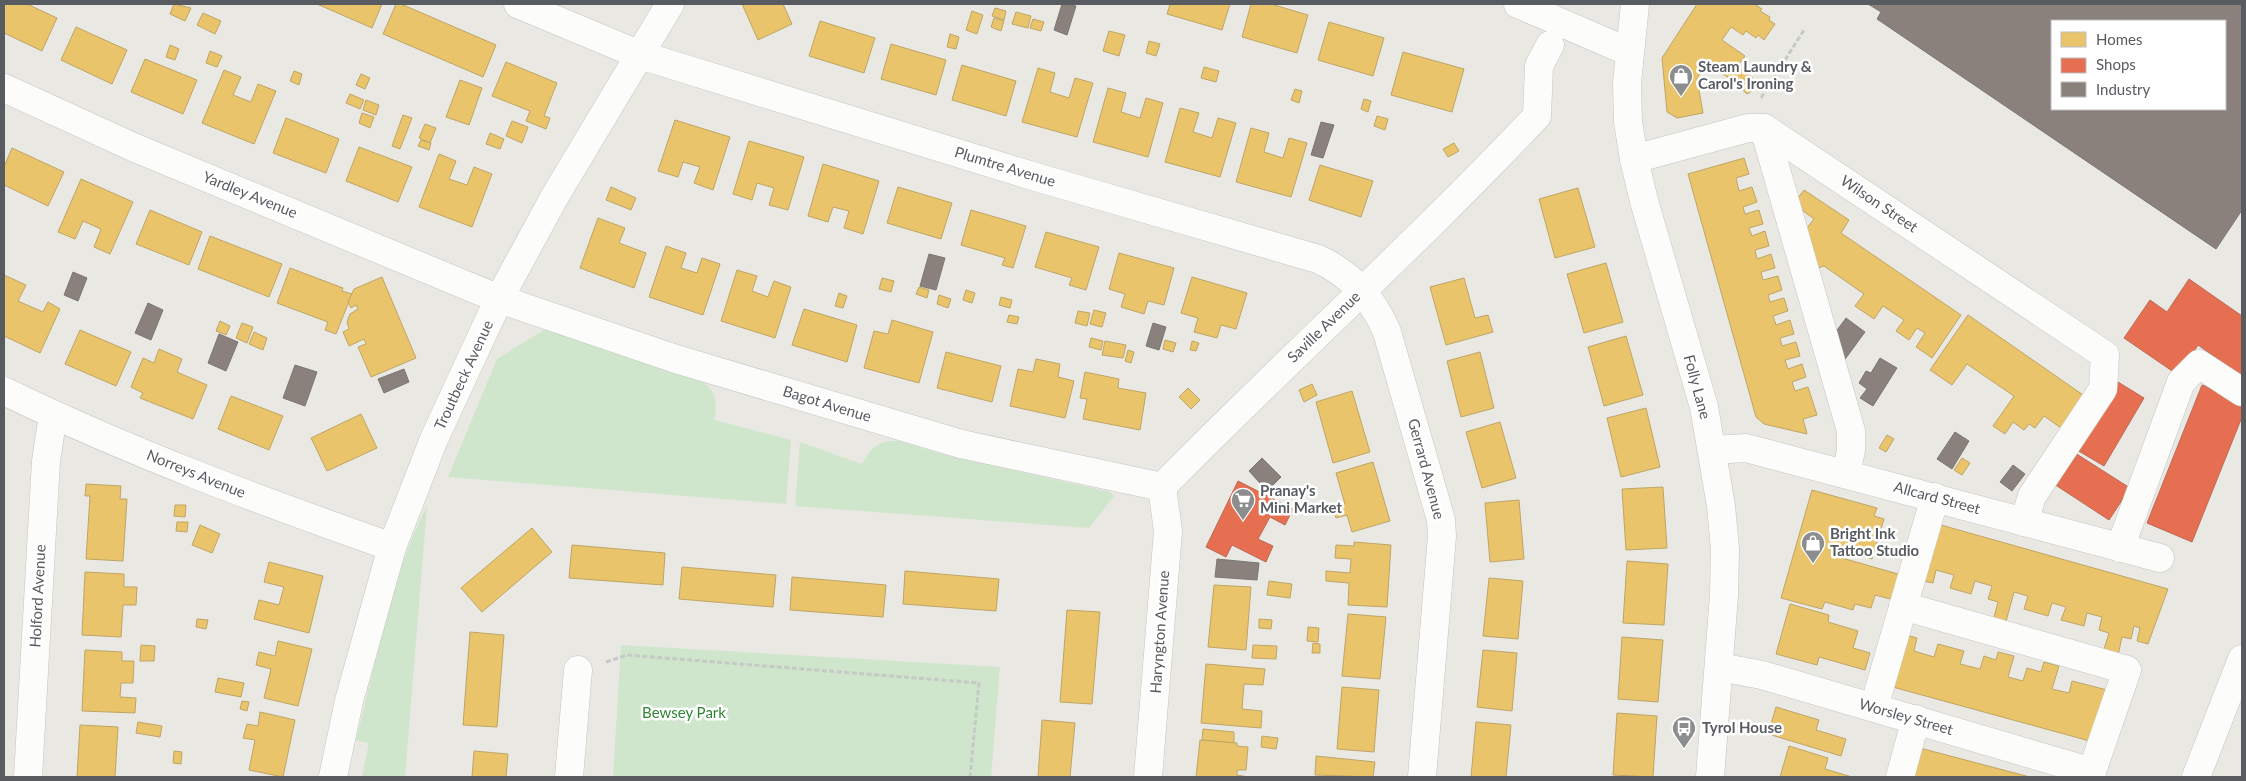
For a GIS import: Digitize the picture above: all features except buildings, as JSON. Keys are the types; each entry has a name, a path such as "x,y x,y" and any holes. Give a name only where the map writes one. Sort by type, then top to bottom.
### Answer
{"street":[{"name":"Plumtre Avenue","path":"518,4 640,55 1029,175 1318,259 1337,268 1363,290"},
{"name":"Troutbeck Avenue","path":"333,777 348,701 392,547 434,439 499,298 555,196 670,4"},
{"path":"1518,4 1629,52"},
{"name":"Folly Lane","path":"1635,4 1629,52 1628,122 1634,159 1644,201 1704,407 1712,450 1725,549 1724,595 1710,777"},
{"name":"Saville Avenue","path":"1162,487 1242,406 1488,169 1537,116 1539,66 1550,45"},
{"name":"Yardley Avenue","path":"4,88 133,147 499,298"},
{"path":"1634,159 1748,128 1764,128 1851,431 1851,450 1846,474"},
{"name":"Wilson Street","path":"1764,128 2105,355 2103,389 2032,496 2024,522"},
{"name":"Gerrard Avenue","path":"1363,290 1380,314 1387,332 1441,520 1442,536 1422,777"},
{"name":"Bagot Avenue","path":"499,298 676,359 961,444 1162,487"},
{"path":"2120,548 2181,382 2199,364 2242,392"},
{"name":"Norreys Avenue","path":"4,391 53,415 251,496 392,547"},
{"name":"Holford Avenue","path":"28,777 46,461 53,415"},
{"name":"Allcard Street","path":"1712,450 1746,448 2160,558"},
{"name":"Haryngton Avenue","path":"1148,777 1168,531 1162,487"},
{"path":"1874,707 1935,497"},
{"path":"1904,606 2127,670 2091,775"},
{"path":"2196,777 2242,659"},
{"name":"Worsley Street","path":"1719,667 1762,675 1916,719 2091,775"},
{"path":"569,777 578,670"},
{"path":"1900,777 1916,719"}],"path":[{"path":"1764,128 1761,98 1804,30"},
{"path":"578,670 627,655 979,684 970,777"}],"green space":[{"path":"547,328 700,380 713,392 716,402 714,420 791,440 786,504 448,477 497,359"},
{"path":"889,441 899,441 938,453 1110,492 1114,496 1089,528 795,506 800,442 862,464 873,449"},
{"path":"427,506 405,777 362,777 369,743 356,740 394,590 414,533"},
{"name":"Bewsey Park","path":"621,645 1000,667 991,777 613,777"}],"place":[{"name":"Steam Laundry & Carol's Ironing","path":"1681,97"},
{"name":"Pranay's Mini Market","path":"1243,521"},
{"name":"Bright Ink Tattoo Studio","path":"1813,564"},
{"name":"Tyrol House","path":"1684,749"}]}
